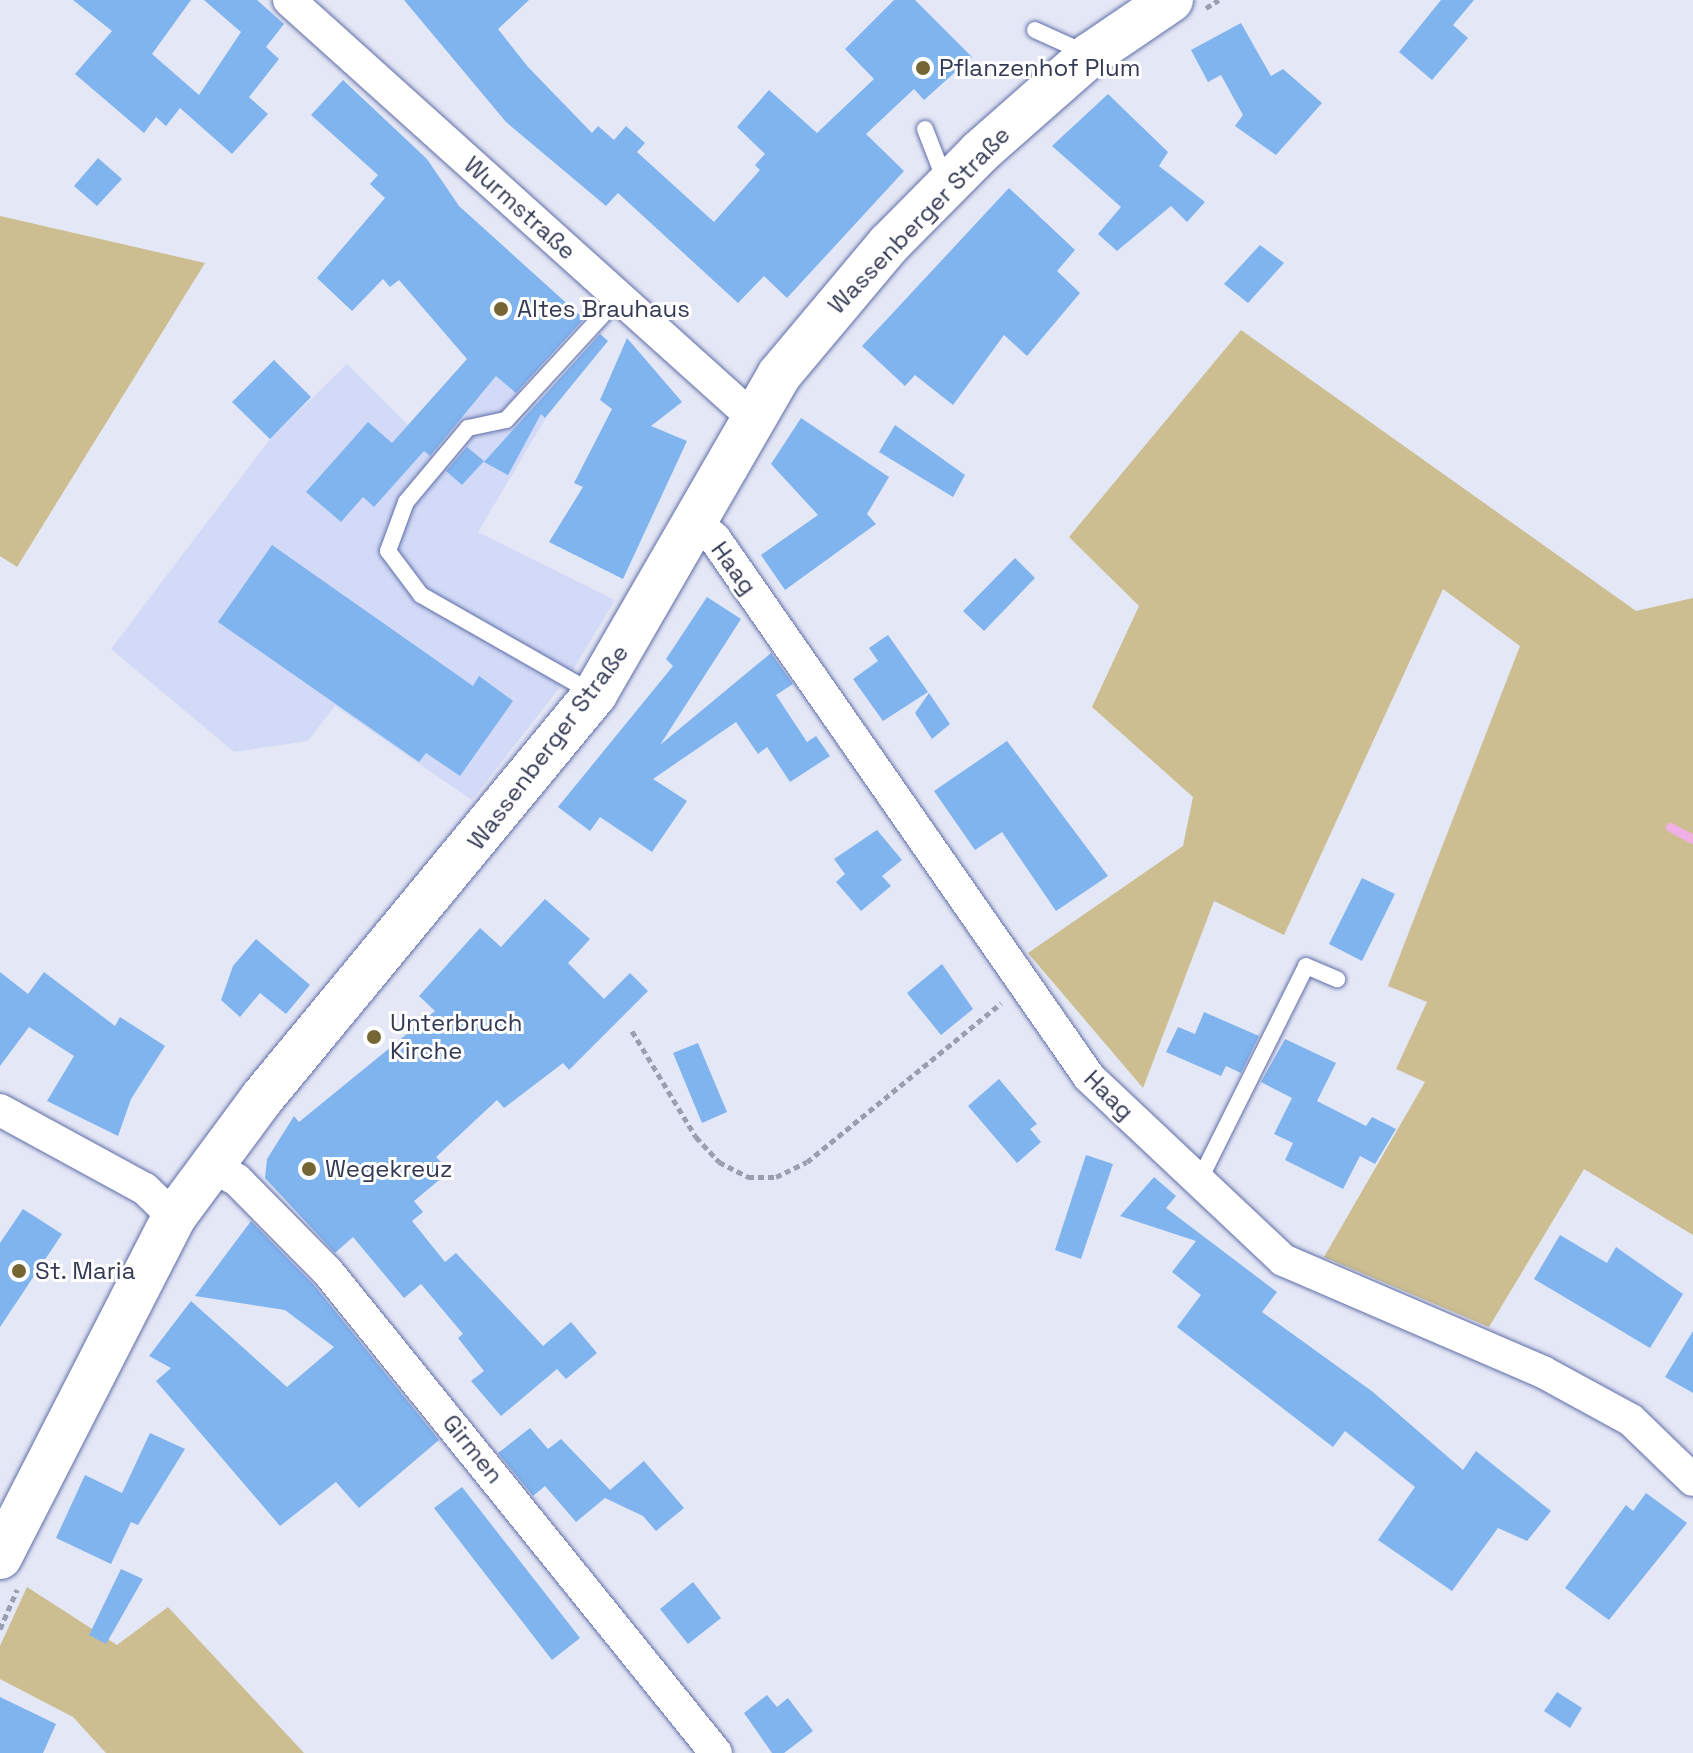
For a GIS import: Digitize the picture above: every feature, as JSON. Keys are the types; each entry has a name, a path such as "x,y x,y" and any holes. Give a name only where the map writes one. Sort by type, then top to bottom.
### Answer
{"main road":[{"name":"Wassenberger Straße","path":"0,1557 174,1217 210,1166 413,905 595,694 751,416 826,316 947,185 1090,55 1171,0"}],"street":[{"name":"Wurmstraße","path":"289,0 751,416"},
{"name":"Haag","path":"694,520 715,539 1089,1077 1283,1260 1543,1372 1631,1420 1693,1480"},
{"path":"0,1110 145,1189 174,1217"},
{"name":"Girmen","path":"210,1166 237,1180 328,1272 716,1753"}],"lane":[{"path":"1035,30 1090,55"},
{"path":"925,129 947,185"},
{"path":"595,694 421,595 388,551 406,502 468,428 506,420 618,298"},
{"path":"1199,1181 1306,966 1337,979"}],"path":[{"path":"632,1031 696,1137 719,1162 748,1177 776,1177 807,1162 1024,985"}],"shaded area":[{"path":"0,216 205,263 17,567 0,556"},
{"path":"1241,330 1636,611 1693,598 1693,1235 1584,1169 1489,1327 1324,1257 1425,1082 1396,1069 1427,1002 1388,986 1520,646 1443,589 1284,935 1214,901 1143,1088 1028,953 1183,846 1193,797 1092,707 1139,606 1069,537"},
{"path":"347,364 408,425 461,366 505,376 548,414 478,532 615,600 571,673 472,800 335,706 308,741 234,752 111,649 270,439"},
{"path":"27,1587 117,1645 168,1607 304,1753 106,1753 73,1717 0,1679 0,1646"}],"building":[{"path":"73,0 191,0 152,54 199,95 241,32 204,0 257,0 284,24 266,47 279,59 249,97 268,114 232,154 180,108 166,126 156,117 144,133 75,74 112,31"},
{"path":"404,0 529,0 498,29 528,67 592,133 598,126 614,140 626,126 645,143 637,152 714,222 760,170 755,165 765,154 737,127 769,90 817,133 874,79 845,49 894,0 915,0 972,57 924,100 914,89 866,134 904,171 787,298 764,276 738,303 618,193 606,206 506,122"},
{"path":"1441,0 1474,0 1453,25 1468,38 1432,80 1399,52"},
{"path":"1241,23 1271,76 1283,69 1322,103 1276,155 1235,126 1243,115 1221,75 1208,82 1191,50"},
{"path":"343,80 427,159 459,206 584,319 516,393 496,376 430,456 424,451 374,507 363,497 341,522 306,492 368,422 392,443 467,359 399,280 390,287 383,279 352,311 317,278 385,198 370,184 378,175 311,115"},
{"path":"1108,94 1168,152 1159,166 1205,202 1187,222 1171,206 1117,251 1098,234 1121,207 1052,146"},
{"path":"98,158 122,179 97,206 74,186"},
{"path":"1009,188 1075,250 1057,271 1080,293 1027,356 1004,335 953,405 915,375 905,386 862,346"},
{"path":"1260,245 1284,263 1248,303 1224,284"},
{"path":"600,334 608,341 545,418 541,414 508,475 484,462"},
{"path":"627,338 682,402 651,426 687,441 623,579 549,542 583,487 574,483 612,409 600,400"},
{"path":"274,360 311,397 270,439 232,402"},
{"path":"801,418 889,477 867,514 876,524 785,590 761,555 818,515 771,464"},
{"path":"895,425 965,475 953,497 879,452"},
{"path":"467,447 484,461 462,485 446,471"},
{"path":"272,545 473,686 479,676 513,701 460,776 426,753 419,762 218,622"},
{"path":"1015,558 1035,578 984,631 963,611"},
{"path":"707,597 741,619 660,745 771,653 793,684 776,695 807,742 816,736 830,756 790,782 767,747 758,754 736,722 653,779 687,801 652,852 600,817 590,831 558,807 673,666 666,659"},
{"path":"888,635 928,692 883,721 853,679 878,661 869,648"},
{"path":"929,693 950,724 932,739 915,713"},
{"path":"1007,741 1108,876 1056,911 1002,832 975,850 934,791"},
{"path":"877,830 902,860 882,876 891,886 861,911 836,882 845,874 834,859"},
{"path":"1362,878 1395,894 1362,961 1329,944"},
{"path":"545,899 590,939 568,963 604,999 630,973 648,991 569,1070 563,1063 504,1108 497,1100 436,1157 450,1171 414,1201 423,1212 412,1221 445,1262 456,1253 543,1346 571,1322 597,1353 566,1379 557,1369 501,1416 471,1381 484,1371 458,1338 463,1334 421,1284 404,1298 353,1237 335,1253 265,1178 267,1159 294,1116 299,1122 435,1011 419,996 480,928 501,947"},
{"path":"256,939 310,985 286,1014 260,993 240,1017 221,1000 233,966"},
{"path":"942,964 973,1009 941,1035 907,993"},
{"path":"0,972 28,994 44,972 115,1026 120,1017 165,1046 131,1099 118,1136 47,1101 74,1056 29,1027 0,1066"},
{"path":"1204,1012 1259,1036 1241,1073 1226,1066 1221,1076 1166,1052 1178,1027 1195,1034"},
{"path":"1285,1039 1336,1063 1317,1101 1366,1126 1372,1117 1396,1129 1375,1164 1360,1156 1343,1189 1285,1160 1293,1143 1274,1134 1292,1098 1261,1082"},
{"path":"698,1043 727,1112 702,1123 673,1053"},
{"path":"999,1079 1037,1124 1030,1129 1041,1142 1017,1163 968,1106"},
{"path":"1086,1155 1113,1164 1081,1259 1055,1250"},
{"path":"1154,1177 1176,1196 1166,1208 1277,1292 1262,1312 1373,1392 1463,1470 1476,1451 1551,1511 1527,1541 1498,1528 1452,1591 1378,1540 1415,1487 1345,1431 1333,1447 1177,1327 1201,1295 1172,1272 1196,1241 1120,1216"},
{"name":"St. Maria","path":"23,1209 62,1234 0,1327 0,1243"},
{"path":"251,1221 314,1285 439,1440 359,1508 336,1482 280,1526 156,1381 171,1368 149,1356 191,1301 287,1387 334,1347 285,1310 195,1296"},
{"path":"1560,1235 1607,1263 1616,1247 1683,1294 1650,1348 1534,1279"},
{"path":"1693,1331 1693,1393 1665,1377"},
{"path":"530,1428 548,1449 561,1439 610,1490 644,1461 684,1508 656,1531 643,1516 605,1498 576,1522 545,1486 533,1496 498,1453"},
{"path":"150,1433 185,1449 138,1525 131,1522 111,1564 56,1538 85,1475 122,1493"},
{"path":"462,1487 580,1638 552,1660 434,1508"},
{"path":"1646,1493 1687,1523 1609,1620 1565,1588 1626,1505 1633,1511"},
{"path":"121,1569 143,1579 106,1644 89,1635"},
{"path":"693,1582 721,1618 688,1644 660,1609"},
{"path":"1557,1692 1582,1708 1570,1728 1544,1711"},
{"path":"767,1695 777,1707 788,1698 813,1731 784,1753 772,1753 744,1713"},
{"path":"0,1697 56,1724 43,1753 0,1753"}],"waterway":[{"path":"1670,827 1693,839"}],"place":[{"name":"Pflanzenhof Plum","path":"923,68"},
{"name":"Altes Brauhaus","path":"501,309"},
{"name":"Unterbruch Kirche","path":"374,1037"},
{"name":"Wegekreuz","path":"309,1169"},
{"name":"St. Maria","path":"19,1271"}]}
